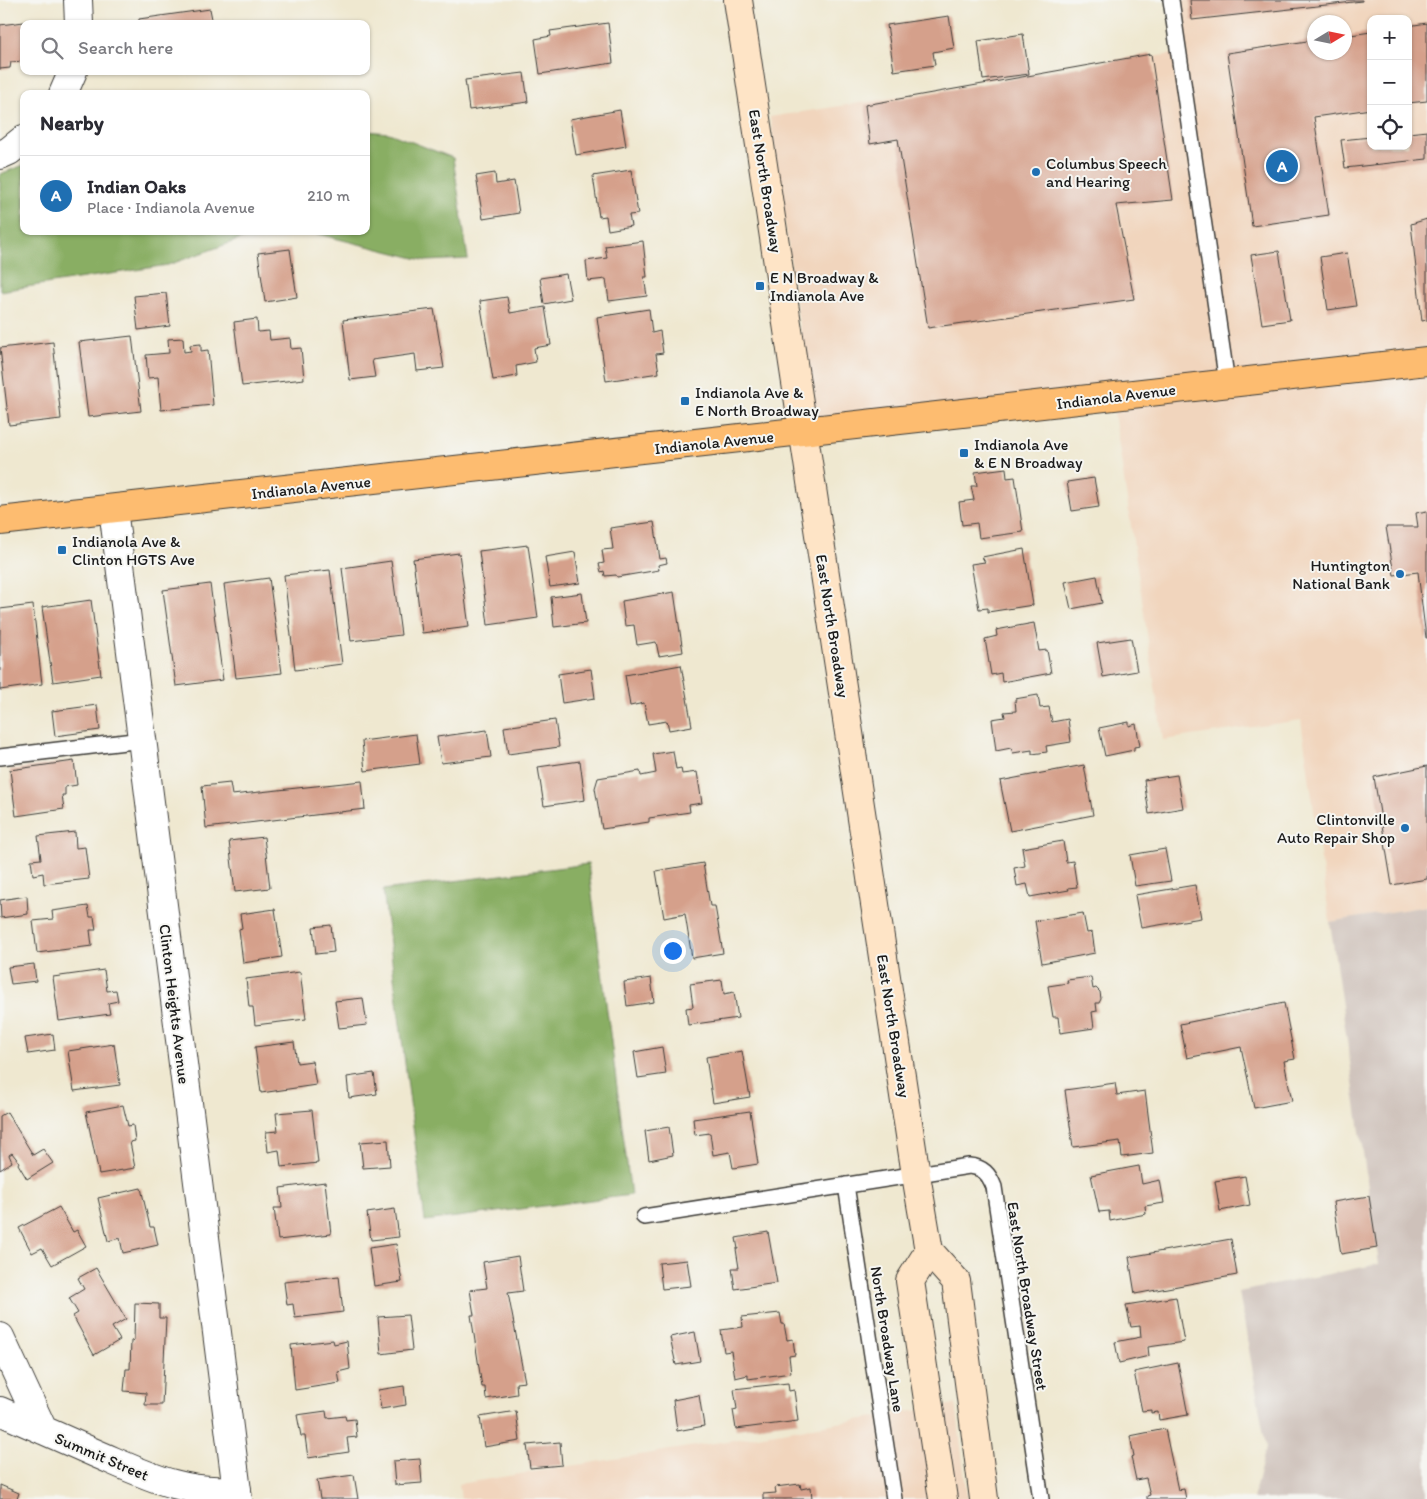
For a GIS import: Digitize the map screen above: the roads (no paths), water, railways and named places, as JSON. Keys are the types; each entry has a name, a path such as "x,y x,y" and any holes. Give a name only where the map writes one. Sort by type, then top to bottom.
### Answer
{"main road":[{"name":"East North Broadway","path":"738,0 929,1251"},
{"name":"Indianola Avenue","path":"0,521 1427,361"},
{"path":"943,1499 910,1281 929,1251 956,1281 984,1499"}],"street":[{"path":"78,0 79,20"},
{"path":"65,90 70,75"},
{"path":"0,155 10,151 20,142"},
{"name":"Clinton Heights Avenue","path":"113,509 238,1494"},
{"path":"0,1338 43,1430"},
{"name":"Summit Street","path":"0,1411 168,1484 206,1491 238,1494"}],"lane":[{"path":"1171,0 1227,383"},
{"path":"0,757 142,740"},
{"name":"East North Broadway Street","path":"916,1175 977,1166 984,1170 994,1187 1041,1499"},
{"path":"644,1217 916,1175"},
{"name":"North Broadway Lane","path":"846,1185 894,1499"}],"place":[{"name":"Indian Oaks","path":"1282,166"},
{"name":"Columbus Speech and Hearing","path":"1036,172"},
{"name":"E N Broadway & Indianola Ave","path":"760,286"},
{"name":"Indianola Ave & E North Broadway","path":"685,401"},
{"name":"Indianola Ave & E N Broadway","path":"964,453"},
{"name":"Indianola Ave & Clinton HGTS Ave","path":"62,550"},
{"name":"Huntington National Bank","path":"1400,574"},
{"name":"Clintonville Auto Repair Shop","path":"1405,828"}]}
